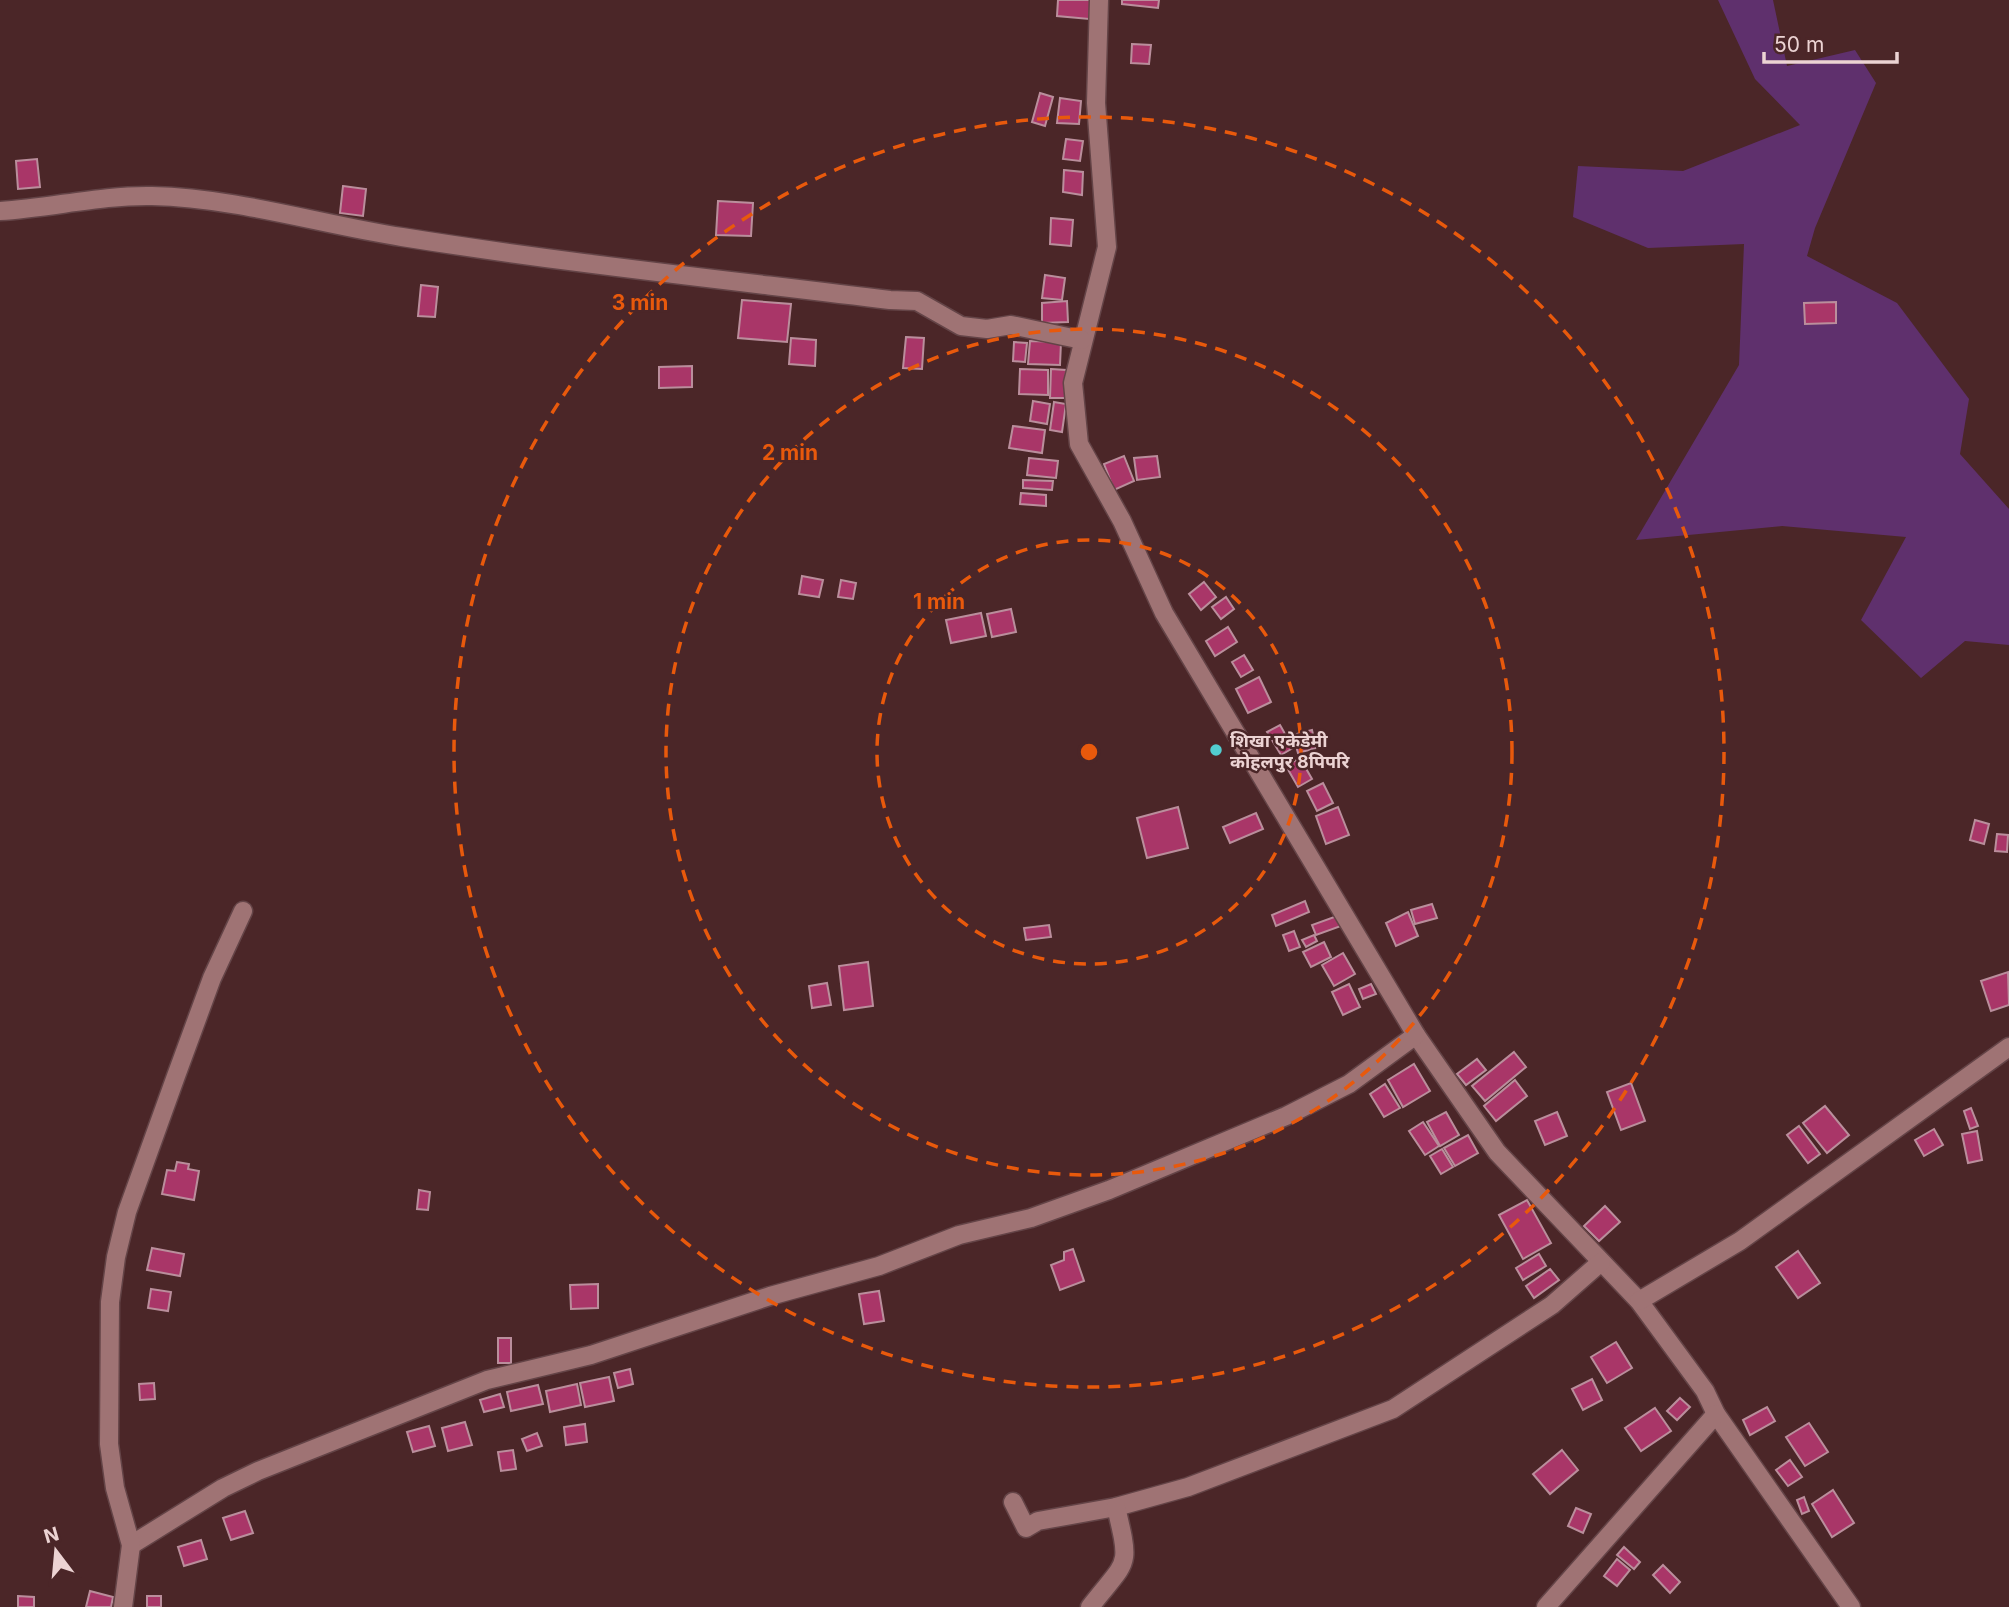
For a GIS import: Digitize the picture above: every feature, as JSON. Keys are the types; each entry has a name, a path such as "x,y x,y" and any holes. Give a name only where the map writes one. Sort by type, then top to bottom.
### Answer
{"street":[{"path":"1100,0 1096,103 1101,199 1107,247 1073,383 1079,444 1122,522 1164,613 1416,1035 1497,1152 1639,1301 1705,1391 1716,1414 1851,1607"},
{"path":"0,211 57,207 103,198 151,196 210,200 329,225 473,248 890,300 917,301 961,326 987,329 1011,325 1082,340"},
{"path":"122,1607 131,1545 115,1488 109,1444 110,1302 116,1257 127,1212 180,1064 212,978 243,911"},
{"path":"131,1545 223,1488 258,1471 487,1380 603,1351 770,1296 879,1266 959,1235 1031,1218 1110,1190 1286,1115 1349,1084 1416,1035"},
{"path":"1639,1301 1740,1241 2009,1047"},
{"path":"1013,1502 1026,1528 1038,1521 1116,1507 1188,1487 1393,1409 1552,1306 1601,1262"},
{"path":"1546,1607 1716,1414"},
{"path":"1090,1607 1115,1579 1127,1555 1116,1507"}],"shaded area":[{"path":"1718,0 1773,0 1787,66 1855,50 1876,83 1815,228 1807,256 1897,303 1969,399 1960,454 2009,509 2009,645 1965,641 1921,678 1861,620 1906,537 1782,526 1636,540 1739,365 1744,244 1648,248 1573,217 1578,166 1683,171 1800,125 1755,79"}],"building":[{"path":"1058,0 1091,0 1089,19 1057,16"},
{"path":"1122,0 1159,0 1158,8 1122,4"},
{"path":"1132,44 1151,45 1149,64 1131,63"},
{"path":"1040,93 1053,97 1045,126 1032,122"},
{"path":"1060,98 1081,101 1079,124 1057,123"},
{"path":"1066,139 1083,141 1080,161 1063,159"},
{"path":"37,159 40,187 18,189 16,161"},
{"path":"1064,170 1083,172 1082,195 1063,192"},
{"path":"343,186 366,189 363,216 340,213"},
{"path":"718,201 753,203 751,236 716,235"},
{"path":"1051,218 1073,220 1071,246 1050,244"},
{"path":"1045,275 1065,278 1062,300 1042,298"},
{"path":"421,285 438,287 435,317 418,316"},
{"path":"742,300 791,304 787,342 738,338"},
{"path":"1067,301 1068,322 1042,323 1042,303"},
{"path":"1836,302 1836,323 1805,324 1804,303"},
{"path":"906,337 924,338 922,369 903,368"},
{"path":"791,338 816,340 815,366 789,364"},
{"path":"1030,341 1061,342 1060,365 1028,364"},
{"path":"1014,342 1027,343 1025,362 1013,361"},
{"path":"692,366 692,387 659,388 659,367"},
{"path":"1020,369 1048,370 1048,395 1019,394"},
{"path":"1051,369 1066,370 1065,398 1050,398"},
{"path":"1033,401 1050,404 1047,424 1030,421"},
{"path":"1054,402 1066,404 1062,432 1050,430"},
{"path":"1013,426 1045,430 1042,453 1009,448"},
{"path":"1124,456 1134,481 1114,490 1104,464"},
{"path":"1157,456 1160,477 1137,480 1134,458"},
{"path":"1029,458 1058,461 1056,478 1027,475"},
{"path":"1023,480 1053,481 1052,490 1023,488"},
{"path":"1021,493 1046,495 1046,506 1020,504"},
{"path":"802,576 823,580 819,597 799,594"},
{"path":"841,580 856,583 853,599 838,597"},
{"path":"1204,582 1216,597 1201,610 1189,594"},
{"path":"1226,597 1234,609 1221,619 1212,607"},
{"path":"1011,609 1016,632 992,637 987,614"},
{"path":"981,613 986,636 951,643 946,620"},
{"path":"1228,627 1237,642 1215,656 1206,641"},
{"path":"1244,655 1253,670 1241,677 1232,662"},
{"path":"1259,677 1271,702 1248,713 1236,689"},
{"path":"1280,725 1293,748 1281,755 1267,732"},
{"path":"1312,730 1316,748 1298,753 1293,735"},
{"path":"1300,758 1312,779 1298,787 1286,766"},
{"path":"1323,783 1333,803 1317,811 1307,791"},
{"path":"1178,807 1188,848 1147,858 1137,818"},
{"path":"1338,807 1349,835 1326,844 1316,816"},
{"path":"1256,813 1263,829 1230,843 1223,827"},
{"path":"1975,820 1989,824 1984,844 1970,840"},
{"path":"1997,834 2008,835 2007,852 1995,851"},
{"path":"1305,901 1309,912 1276,926 1272,915"},
{"path":"1432,904 1437,918 1415,924 1411,910"},
{"path":"1408,912 1418,936 1396,946 1386,923"},
{"path":"1337,916 1341,926 1316,935 1312,925"},
{"path":"1049,925 1051,937 1026,940 1024,928"},
{"path":"1294,931 1300,947 1289,951 1283,935"},
{"path":"1314,935 1317,941 1306,947 1302,940"},
{"path":"1324,942 1331,957 1311,967 1303,952"},
{"path":"1343,953 1355,974 1334,986 1322,965"},
{"path":"868,962 873,1006 844,1010 839,966"},
{"path":"2008,972 2009,1005 1991,1011 1981,981"},
{"path":"827,983 831,1005 812,1008 809,986"},
{"path":"1349,984 1360,1007 1343,1015 1332,992"},
{"path":"1371,984 1376,994 1363,999 1359,989"},
{"path":"1514,1052 1526,1067 1485,1101 1472,1086"},
{"path":"1477,1059 1486,1070 1466,1085 1457,1074"},
{"path":"1414,1064 1430,1091 1403,1107 1388,1080"},
{"path":"1515,1080 1527,1096 1496,1121 1484,1106"},
{"path":"1631,1083 1645,1121 1621,1130 1607,1092"},
{"path":"1385,1084 1400,1108 1384,1117 1370,1094"},
{"path":"1825,1106 1849,1135 1827,1153 1803,1123"},
{"path":"1971,1108 1978,1126 1970,1129 1964,1111"},
{"path":"1446,1112 1459,1135 1440,1146 1427,1122"},
{"path":"1557,1112 1567,1136 1545,1145 1535,1121"},
{"path":"1423,1122 1439,1146 1425,1155 1409,1131"},
{"path":"1799,1126 1820,1154 1808,1163 1787,1135"},
{"path":"1934,1129 1943,1145 1924,1156 1915,1140"},
{"path":"1977,1131 1982,1160 1968,1163 1962,1134"},
{"path":"1468,1135 1478,1153 1455,1166 1444,1148"},
{"path":"1442,1149 1453,1167 1441,1174 1430,1156"},
{"path":"177,1162 189,1164 188,1169 199,1171 194,1200 162,1194 167,1170 175,1171"},
{"path":"419,1190 430,1192 428,1210 417,1209"},
{"path":"1527,1200 1551,1243 1523,1259 1499,1215"},
{"path":"1605,1206 1620,1222 1599,1241 1584,1226"},
{"path":"152,1248 184,1254 180,1276 147,1270"},
{"path":"1073,1249 1084,1281 1060,1290 1051,1265 1064,1260 1064,1252"},
{"path":"1798,1251 1820,1283 1798,1298 1776,1267"},
{"path":"1539,1254 1546,1266 1523,1280 1516,1268"},
{"path":"1550,1269 1559,1280 1534,1298 1526,1286"},
{"path":"598,1284 598,1308 571,1309 570,1285"},
{"path":"151,1289 171,1292 168,1311 148,1308"},
{"path":"879,1291 884,1321 864,1324 859,1294"},
{"path":"498,1338 511,1338 511,1363 498,1363"},
{"path":"1616,1342 1632,1368 1607,1383 1591,1357"},
{"path":"630,1369 633,1384 618,1388 614,1373"},
{"path":"609,1377 614,1401 585,1407 580,1383"},
{"path":"1592,1379 1602,1400 1583,1410 1572,1389"},
{"path":"154,1383 155,1399 140,1400 139,1384"},
{"path":"577,1384 581,1405 550,1412 546,1391"},
{"path":"538,1385 543,1404 511,1411 507,1392"},
{"path":"500,1394 504,1407 484,1412 480,1400"},
{"path":"1680,1398 1690,1407 1677,1420 1667,1411"},
{"path":"1767,1407 1775,1421 1750,1435 1743,1420"},
{"path":"1655,1408 1671,1431 1641,1451 1625,1428"},
{"path":"465,1422 472,1445 448,1451 442,1428"},
{"path":"1809,1423 1828,1452 1805,1466 1786,1437"},
{"path":"585,1424 587,1442 566,1445 564,1427"},
{"path":"429,1426 435,1446 413,1452 407,1432"},
{"path":"537,1433 542,1446 527,1451 522,1439"},
{"path":"513,1450 516,1469 501,1471 498,1452"},
{"path":"1562,1450 1578,1470 1550,1494 1533,1474"},
{"path":"1790,1460 1802,1477 1788,1486 1776,1470"},
{"path":"1833,1490 1854,1523 1832,1537 1812,1504"},
{"path":"1804,1497 1809,1511 1802,1514 1797,1500"},
{"path":"1576,1508 1591,1514 1583,1533 1568,1526"},
{"path":"245,1511 253,1533 231,1540 223,1518"},
{"path":"201,1540 207,1559 184,1566 178,1547"},
{"path":"1624,1547 1640,1562 1634,1569 1617,1555"},
{"path":"1617,1559 1630,1570 1617,1586 1604,1576"},
{"path":"1663,1565 1680,1582 1670,1593 1653,1575"},
{"path":"90,1591 113,1597 111,1607 86,1607"},
{"path":"18,1596 34,1597 34,1607 18,1607"},
{"path":"147,1596 161,1596 161,1607 147,1607"}],"place":[{"name":"शिखा एकेडेमी कोहलपुर 8पिपरि","path":"1216,750"}]}
